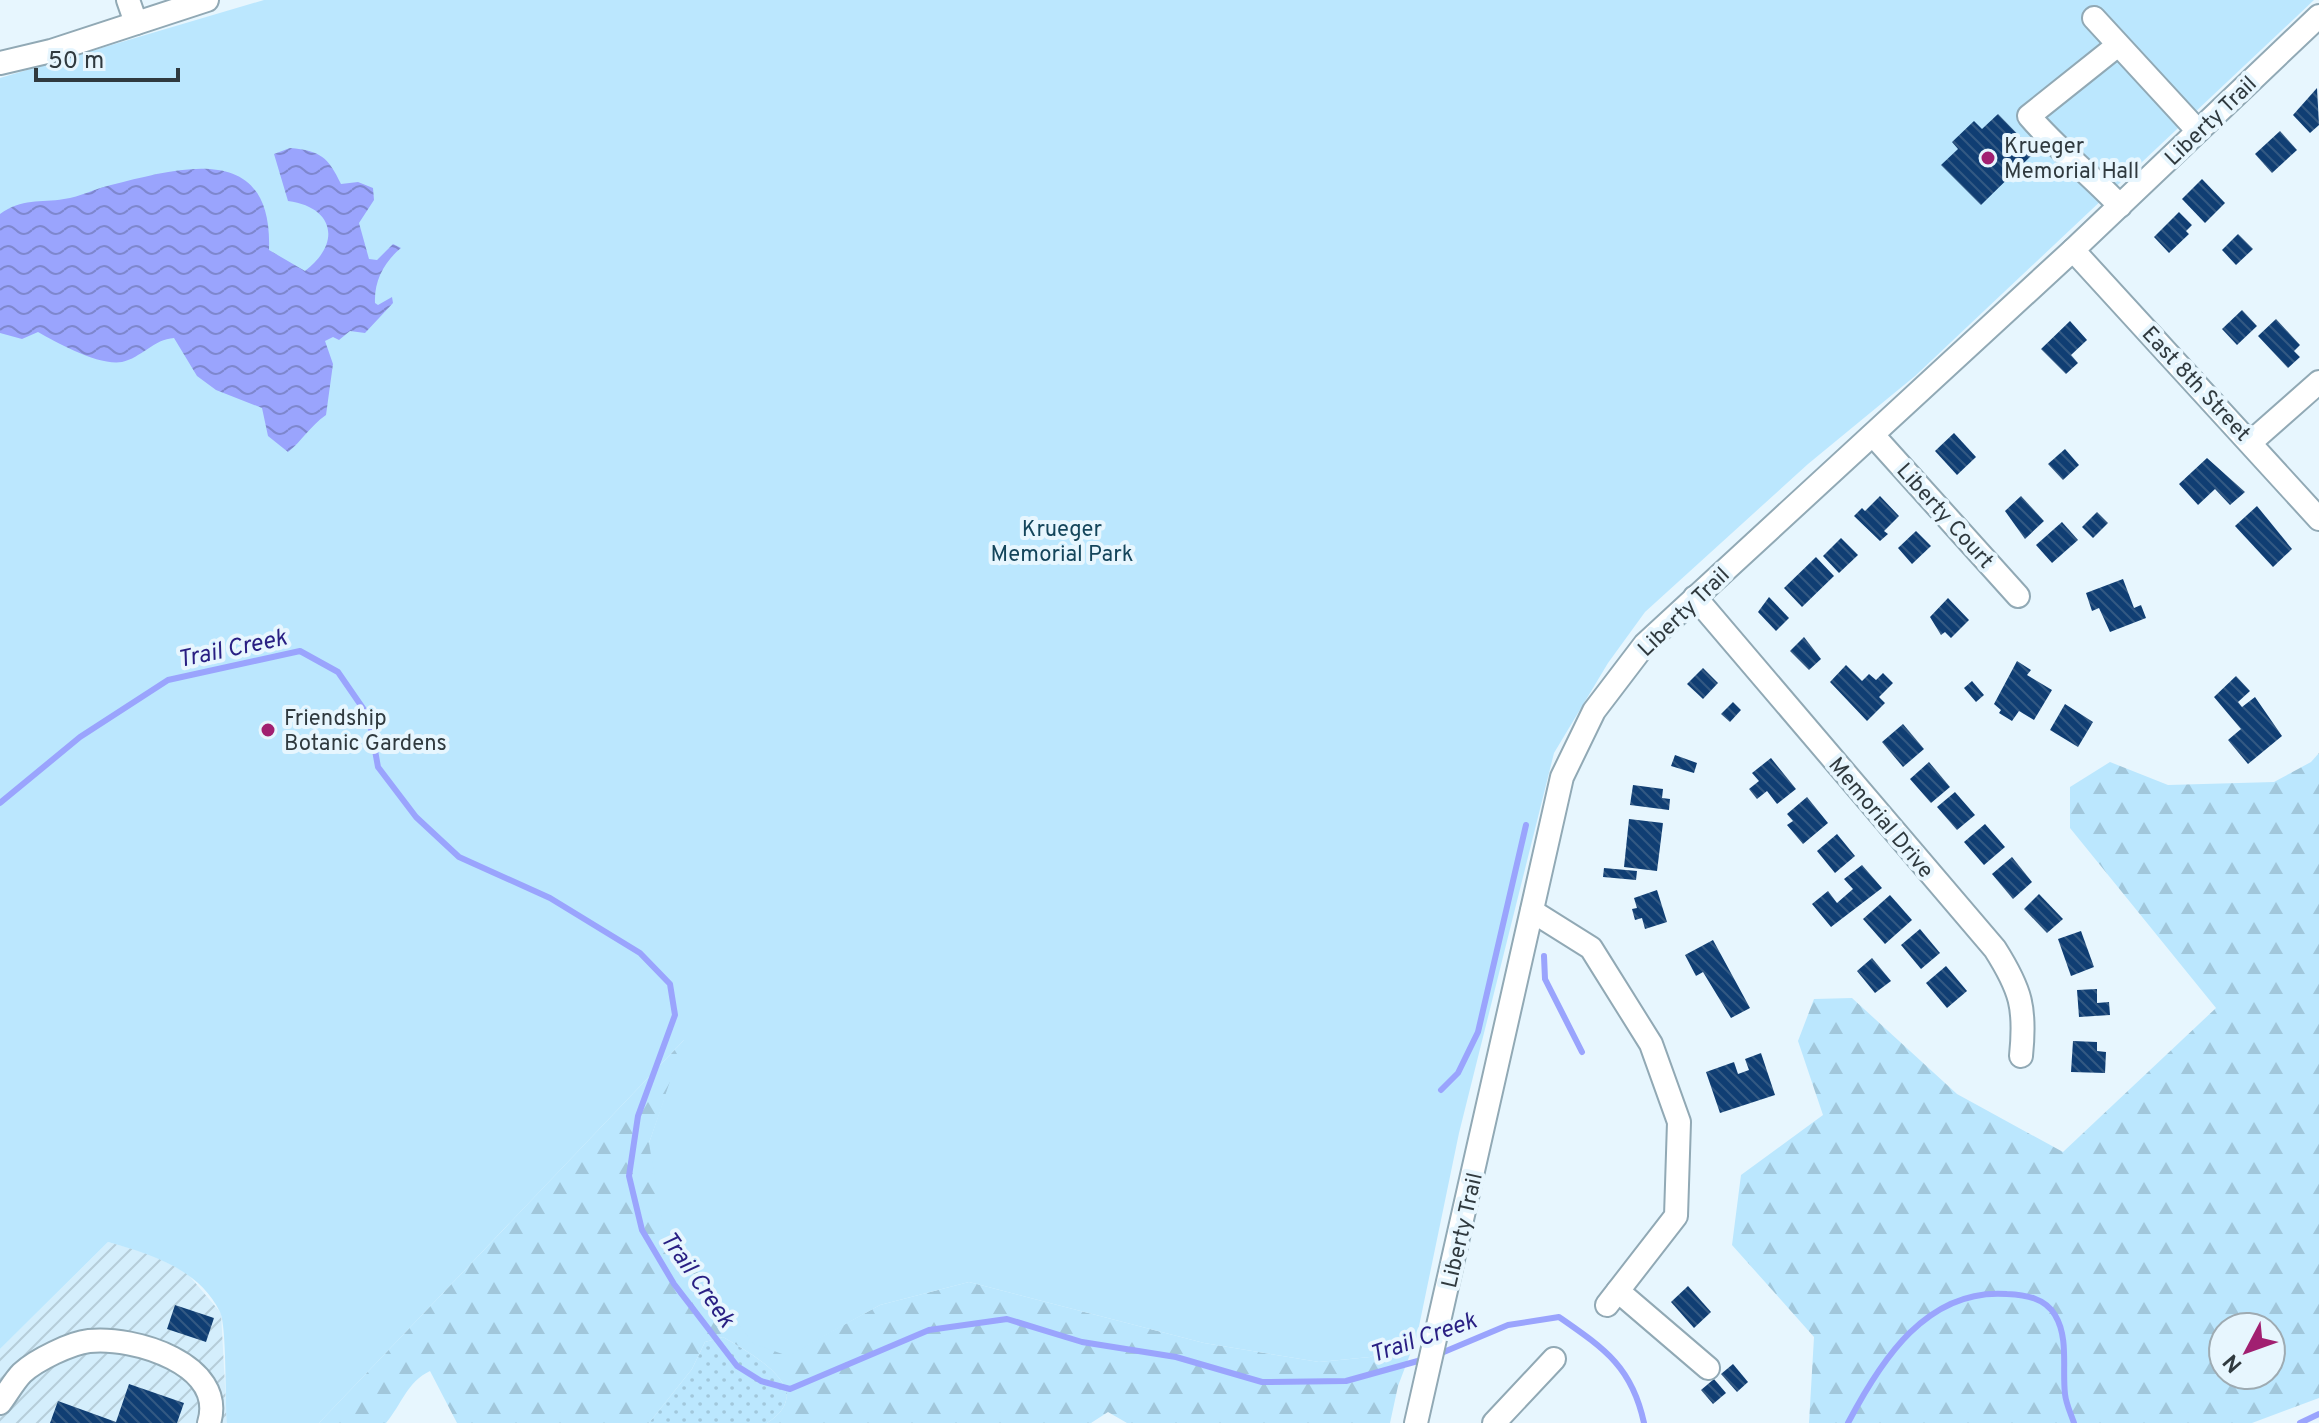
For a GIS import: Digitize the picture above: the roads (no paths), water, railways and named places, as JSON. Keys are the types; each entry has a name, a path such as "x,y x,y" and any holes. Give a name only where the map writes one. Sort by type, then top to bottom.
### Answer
{"street":[{"path":"128,0 136,23"},
{"path":"0,63 51,51 207,0"},
{"name":"Liberty Trail","path":"1416,1423 1562,777 1594,711 1645,644 2073,250 2319,16"},
{"path":"2094,18 2198,131"},
{"path":"2118,45 2029,116 2067,158 2087,171 2120,206"},
{"name":"East 8th Street","path":"2073,250 2319,519"},
{"path":"2251,442 2319,382"},
{"name":"Liberty Court","path":"1873,435 2018,596"},
{"name":"Memorial Drive","path":"1695,597 1995,949 2016,983 2025,1015 2021,1056"},
{"path":"1532,911 1591,948 1651,1044 1679,1122 1676,1216 1613,1298 1708,1368"},
{"path":"0,1403 23,1372 61,1351 88,1341 142,1345 177,1359 204,1382 212,1413 209,1423"},
{"path":"1494,1423 1554,1359"}],"water":[{"path":"290,148 322,157 332,167 341,184 358,182 373,188 374,200 359,223 369,259 377,260 393,244 401,248 390,259 376,287 375,303 378,305 392,297 393,303 365,333 350,331 339,340 333,337 325,341 333,364 326,415 288,452 268,436 262,408 216,390 197,376 174,338 160,342 129,360 113,362 78,353 38,332 22,339 0,333 0,214 24,203 70,198 105,186 166,172 218,170 239,177 256,191 266,215 269,250 305,271 324,249 328,228 315,211 288,201 274,154"}],"waterway":[{"name":"Trail Creek","path":"0,803 80,737 168,680 300,651 338,672 369,717 378,767 416,817 459,857 550,898 640,953 670,984 675,1015 638,1116 629,1176 642,1230 674,1284 737,1366 761,1381 790,1389 929,1330 1007,1319 1082,1342 1176,1357 1262,1382 1346,1381 1425,1359"},
{"path":"1441,1090 1458,1073 1478,1032 1526,825"},
{"path":"1544,956 1545,979 1582,1052"},
{"name":"Trail Creek","path":"1848,1423 1892,1353 1930,1316 1953,1303 1979,1295 2007,1294 2034,1298 2055,1315 2064,1344 2064,1384 2074,1423"},
{"name":"Trail Creek","path":"1439,1354 1508,1325 1559,1317 1603,1350 1624,1373 1639,1404 1644,1423"},
{"name":"Trail Creek","path":"2300,1423 2319,1414"}],"place":[{"name":"Krueger Memorial Hall","path":"1988,158"},
{"name":"Friendship Botanic Gardens","path":"268,730"}],"park label":[{"name":"Krueger Memorial Park","path":"1062,540"}]}
